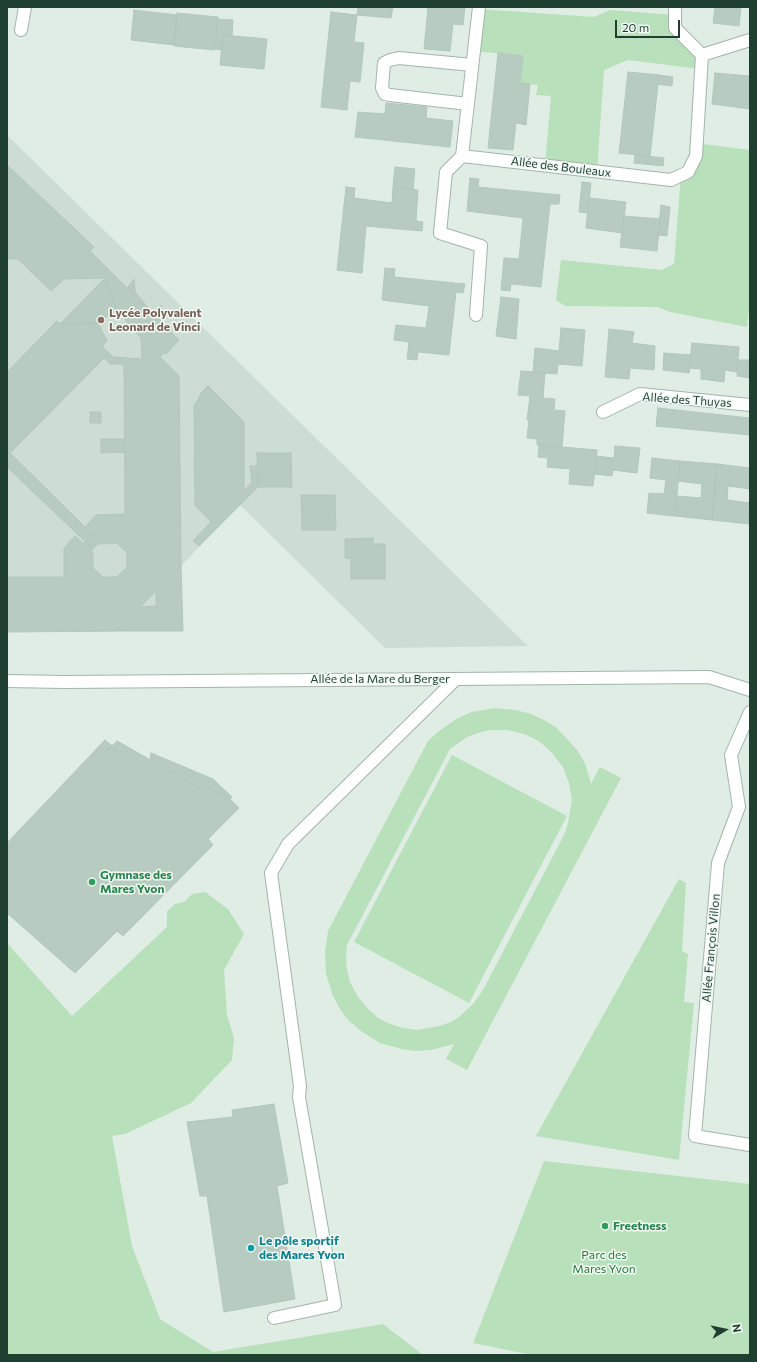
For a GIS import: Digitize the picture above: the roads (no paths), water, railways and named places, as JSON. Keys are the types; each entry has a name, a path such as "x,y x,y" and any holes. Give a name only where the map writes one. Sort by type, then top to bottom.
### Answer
{"street":[{"path":"21,30 25,7"},
{"path":"476,315 481,246 440,233 446,172 462,156 479,7"},
{"path":"675,7 675,28 702,55 750,40"},
{"name":"Allée des Bouleaux","path":"462,156 671,180 688,172 696,156 702,55"},
{"path":"468,104 385,94 382,88 384,63 399,58 472,65"},
{"name":"Allée des Thuyas","path":"603,412 640,394 750,405"},
{"name":"Allée de la Mare du Berger","path":"13,685 72,682 709,677 750,690"},
{"path":"274,1318 335,1305 299,1097 300,1086 271,873 288,844 456,679"},
{"name":"Allée François Villon","path":"750,712 731,755 740,807 718,863 695,1136 750,1145"}],"place":[{"name":"Lycée Polyvalent Leonard de Vinci","path":"101,320"},
{"name":"Gymnase des Mares Yvon","path":"92,882"},
{"name":"Freetness","path":"605,1226"},
{"name":"Le pôle sportif des Mares Yvon","path":"251,1248"}],"park label":[{"name":"Parc des Mares Yvon","path":"604,1262"}]}
